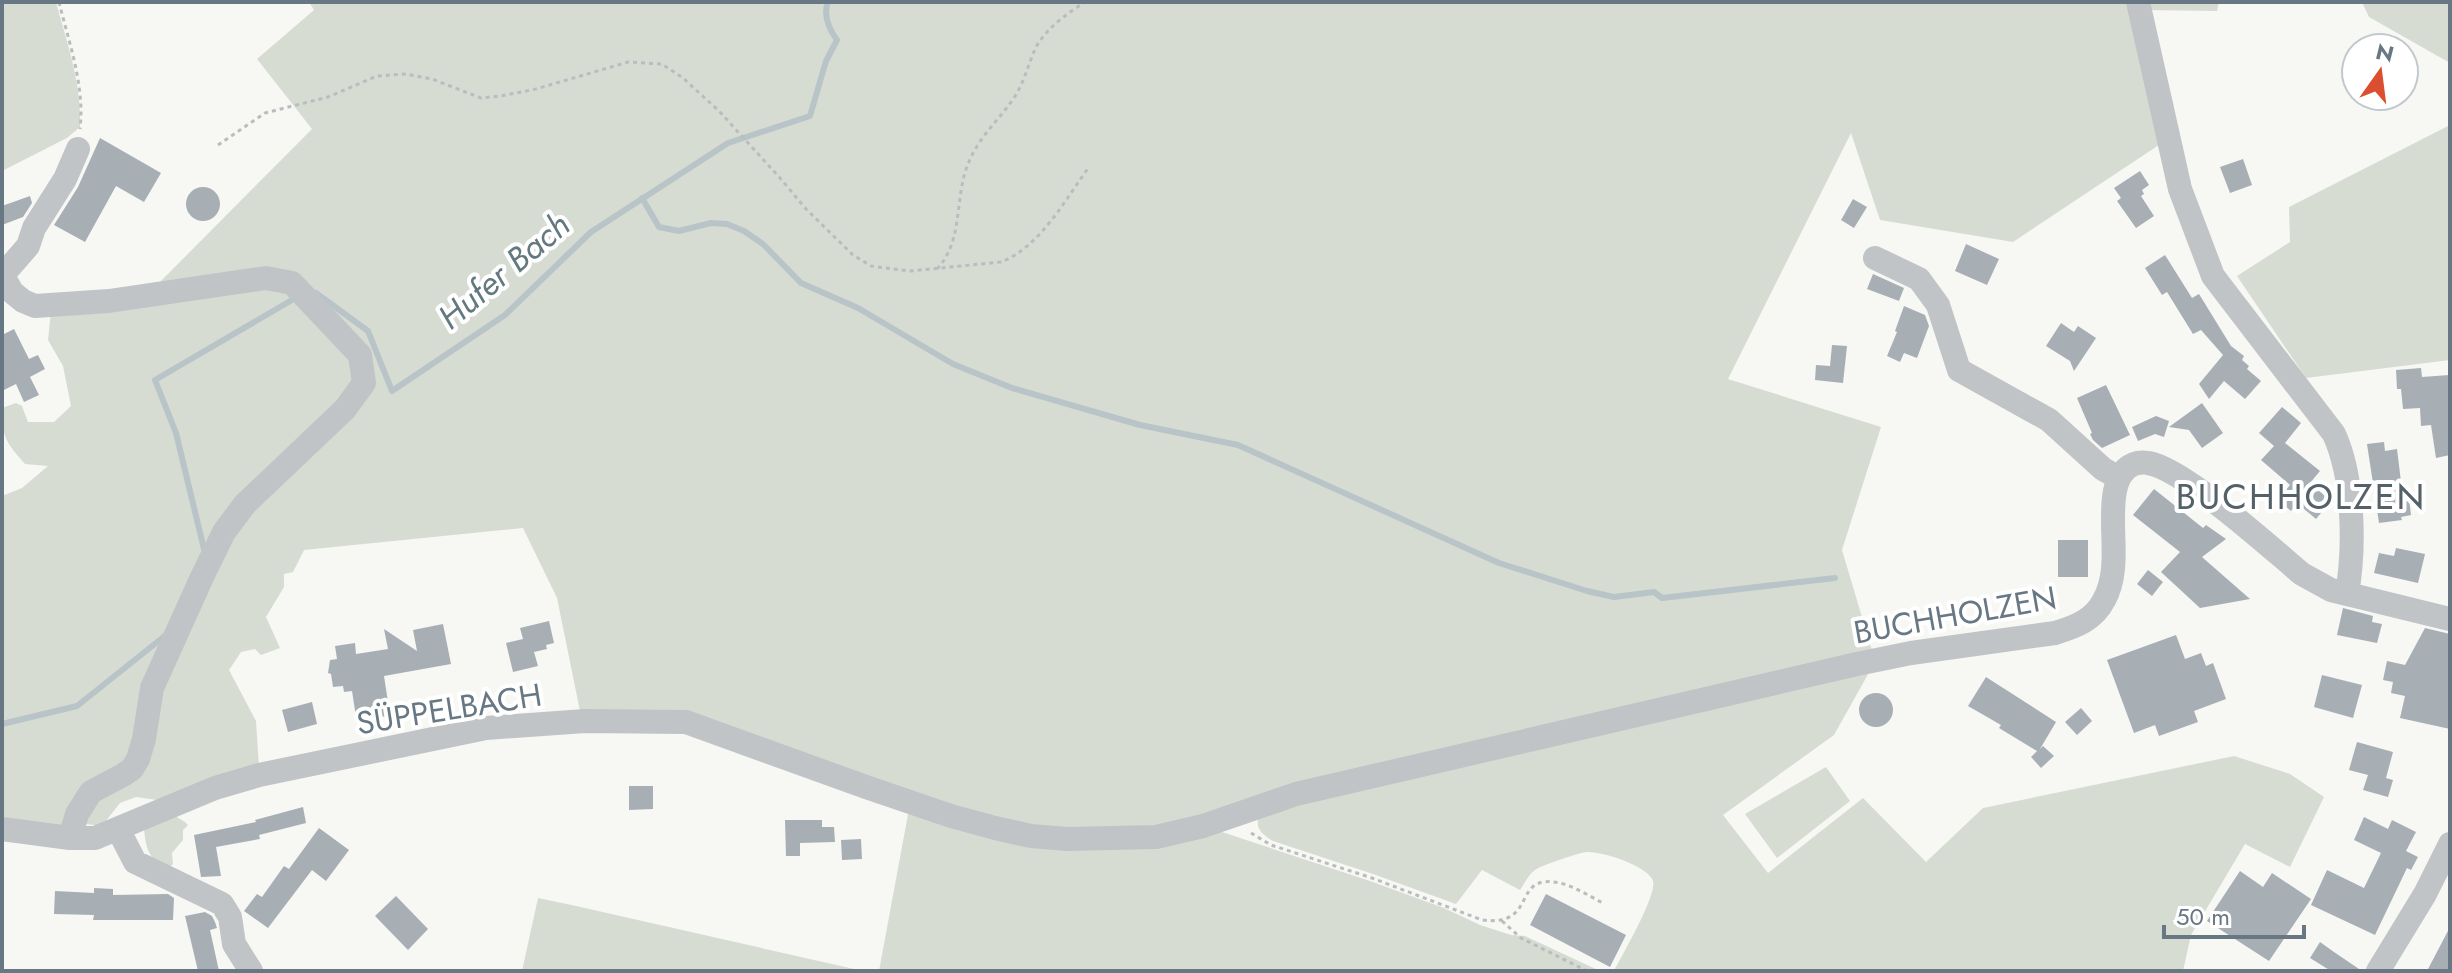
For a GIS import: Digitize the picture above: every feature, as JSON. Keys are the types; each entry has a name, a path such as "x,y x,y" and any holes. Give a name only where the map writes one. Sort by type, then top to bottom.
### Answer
{"street":[{"path":"2138,2 2180,189 2213,276 2334,434 2342,452 2353,535 2347,594"},
{"path":"70,838 77,814 91,792 132,769 138,759 152,688 224,532 245,504 345,409 364,383 360,355 292,283 266,278 98,302 35,306 12,292 2,276 28,246 34,228 65,179 78,149"},
{"path":"1875,258 1919,279 1938,305 1959,370 2049,420 2103,469 2119,478 2133,464 2148,463 2169,471 2206,496 2322,587 2450,619"},
{"name":"BUCHHOLZEN","path":"1237,815 1296,794 1897,656 2055,633 2080,624 2101,606 2111,584 2114,495 2119,478"},
{"name":"SÜPPELBACH","path":"2,829 70,838 95,838 215,788 259,775 486,728 585,721 686,722 951,816 1031,836 1109,840 1172,834 1237,815"},
{"path":"118,829 135,862 222,904 230,917 234,944 251,971"},
{"path":"2378,971 2425,894 2450,844"}],"path":[{"path":"59,2 80,87 82,111 78,149"},
{"path":"937,269 948,257 967,166 976,148 1016,94 1038,44 1053,26 1086,2"},
{"path":"218,145 265,113 328,97 377,76 406,74 432,79 481,98 536,89 628,62 662,64 719,111 806,209 853,255 871,266 910,271 1001,262 1014,257 1051,220 1089,167"},
{"path":"1237,815 1249,831 1271,845 1372,878 1482,920 1502,921 1516,913 1535,885 1543,882 1568,885 1603,903"},
{"path":"1502,921 1521,938 1587,971"}],"shaded area":[{"path":"2,2 56,2 76,79 80,127 67,138 2,171"},
{"path":"309,2 2219,2 2217,11 2141,10 2168,139 2013,242 1880,220 1851,133 1728,379 1881,427 1842,550 1873,654 1220,814 1111,833 995,821 688,719 581,716 557,598 523,528 304,550 293,572 284,574 284,587 266,617 280,648 261,655 255,649 241,652 229,670 256,721 259,767 164,801 136,797 120,803 102,826 86,824 65,830 2,822 2,496 22,488 48,466 25,464 13,450 4,433 2,408 16,403 22,406 28,422 54,422 71,406 63,366 48,340 51,311 151,291 312,129 257,59 314,10"},
{"path":"2362,2 2450,2 2450,63 2420,46 2420,32 2395,32 2369,17"},
{"path":"2450,125 2450,360 2306,378 2237,276 2290,242 2289,207"},
{"path":"1871,669 1834,735 1723,815 1768,873 1863,798 1926,862 1983,808 2234,756 2290,774 2324,797 2290,867 2245,844 2191,935 2183,971 1614,971 1645,912 1653,889 1650,875 1624,860 1594,852 1577,854 1535,870 1520,890 1482,870 1456,904 1273,841 1258,827 1260,814"},
{"path":"1826,767 1850,801 1777,858 1745,814"},
{"path":"909,809 968,829 1222,832 1370,881 1444,908 1480,925 1525,936 1600,971 879,971"},
{"path":"172,813 188,825 183,830 183,840 172,853 173,864 170,867 153,858 144,827"},
{"path":"538,898 576,906 863,971 522,971"}],"building":[{"path":"100,138 161,173 144,202 116,186 85,242 54,225 78,187"},
{"path":"2243,159 2252,185 2230,193 2220,167"},
{"path":"2140,171 2149,185 2142,190 2144,194 2141,196 2154,216 2136,228 2117,201 2121,198 2114,188"},
{"path":"203,187 215,192 220,204 215,216 203,221 191,216 186,204 191,192"},
{"path":"30,196 32,203 23,217 2,225 2,206"},
{"path":"1853,199 1867,207 1854,228 1841,220"},
{"path":"1966,244 1999,259 1987,285 1955,271"},
{"path":"2165,255 2192,298 2199,294 2231,346 2244,356 2242,360 2249,366 2247,369 2261,381 2245,399 2224,381 2209,399 2199,384 2223,355 2201,330 2193,334 2167,292 2162,295 2145,268"},
{"path":"1873,274 1904,288 1899,301 1867,289"},
{"path":"1904,306 1925,315 1929,326 1917,358 1904,353 1900,362 1887,356"},
{"path":"2061,323 2074,332 2078,326 2096,338 2074,371 2070,361 2046,346"},
{"path":"14,329 29,359 38,355 45,369 30,377 39,395 24,402 16,384 2,391 2,335"},
{"path":"1832,345 1847,346 1843,383 1815,380 1816,365 1830,366"},
{"path":"2421,368 2422,377 2449,375 2450,455 2436,458 2431,425 2421,426 2420,408 2403,409 2396,370"},
{"path":"2106,385 2130,435 2102,448 2090,434 2077,398"},
{"path":"2202,403 2223,433 2202,448 2189,430 2169,427"},
{"path":"2282,407 2301,423 2285,443 2320,471 2310,483 2331,501 2316,519 2297,503 2291,511 2278,500 2290,485 2261,460 2274,446 2259,433"},
{"path":"2156,416 2169,421 2164,437 2155,434 2138,441 2132,427"},
{"path":"2384,442 2385,451 2397,449 2402,490 2408,490 2411,515 2401,517 2402,520 2379,523 2367,444"},
{"path":"2154,489 2203,528 2206,525 2226,539 2202,557 2250,599 2200,608 2161,572 2180,552 2133,515"},
{"path":"2058,540 2088,540 2088,577 2058,577"},
{"path":"2396,548 2425,554 2418,583 2374,573 2379,553 2394,556"},
{"path":"2148,570 2163,582 2152,596 2137,584"},
{"path":"2343,608 2373,616 2372,622 2382,624 2377,643 2337,635"},
{"path":"549,621 554,643 546,645 547,649 534,652 538,666 513,672 506,643 523,639 520,628"},
{"path":"443,624 451,664 384,676 390,715 357,723 352,691 344,692 343,686 333,687 331,674 328,673 330,660 337,659 335,646 355,643 356,654 388,649 384,629 417,651 413,630"},
{"path":"2425,628 2450,634 2450,729 2400,718 2405,696 2391,693 2393,682 2383,680 2387,661 2405,665"},
{"path":"2176,635 2185,659 2201,653 2206,666 2213,663 2226,699 2194,711 2198,722 2159,736 2155,725 2134,733 2107,660"},
{"path":"2322,675 2362,685 2353,718 2314,707"},
{"path":"1986,677 2056,722 2040,749 2043,746 2054,756 2041,768 2031,757 2037,751 1968,706"},
{"path":"1876,693 1888,698 1893,710 1888,722 1876,727 1864,722 1859,710 1864,698"},
{"path":"312,702 317,724 288,732 282,710"},
{"path":"2081,708 2092,721 2077,735 2065,722"},
{"path":"2357,742 2393,752 2386,778 2393,780 2388,797 2363,790 2368,775 2349,770"},
{"path":"629,786 653,786 653,809 629,810"},
{"path":"303,807 306,823 259,835 260,839 216,847 221,876 201,877 194,835 256,822"},
{"path":"2364,817 2388,829 2392,820 2416,832 2406,851 2418,857 2411,870 2407,868 2375,935 2311,905 2327,870 2364,888 2381,853 2354,840"},
{"path":"785,820 822,820 822,827 834,827 835,842 800,843 800,856 786,856"},
{"path":"319,828 349,850 326,881 312,870 268,928 244,911 257,894 262,897 284,866 289,869"},
{"path":"861,839 862,859 842,860 841,840"},
{"path":"2240,871 2263,887 2272,873 2311,899 2269,961 2207,921"},
{"path":"94,888 113,889 113,895 168,894 174,898 173,920 93,920 94,915 54,914 55,891 94,893"},
{"path":"1546,894 1626,935 1610,967 1530,925"},
{"path":"396,896 428,929 408,950 375,916"},
{"path":"205,912 212,916 217,928 210,930 219,971 198,971 185,916"},
{"path":"2450,927 2450,971 2427,971"},
{"path":"2320,942 2362,971 2331,971 2310,958"}],"waterway":[{"name":"Hufer Bach","path":"316,293 368,331 392,391 505,315 591,232 728,143 810,116 826,61 837,40 828,22 828,2"},
{"path":"642,198 659,227 679,231 711,223 727,224 744,231 763,244 801,283 858,308 953,364 1012,388 1140,425 1238,445 1499,563 1614,597 1654,592 1662,598 1835,578"},
{"name":"Hufer Bach","path":"204,549 176,433 155,380 297,297"},
{"name":"Hufer Bach","path":"2,724 77,706 166,635"}],"district":[{"name":"BUCHHOLZEN","path":"2301,496"}]}
